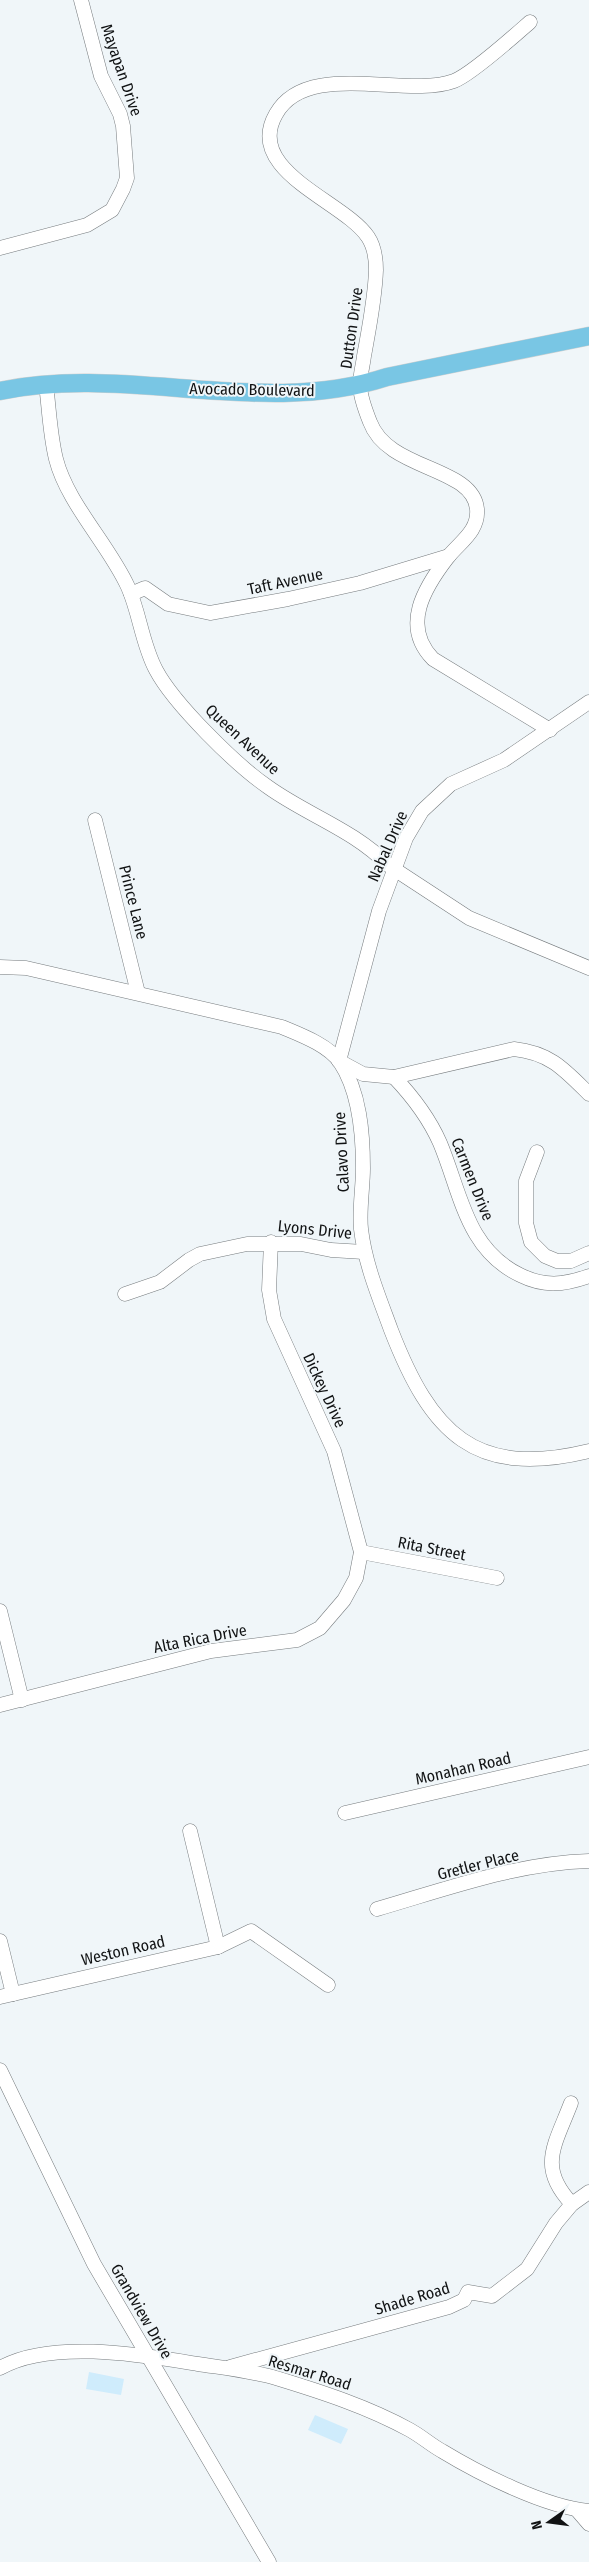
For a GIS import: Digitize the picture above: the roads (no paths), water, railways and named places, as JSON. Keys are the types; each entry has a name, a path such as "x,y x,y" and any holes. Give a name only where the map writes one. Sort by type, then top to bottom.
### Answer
{"main road":[{"name":"Avocado Boulevard","path":"0,391 46,384 116,384 272,393 360,386 387,377 589,336"}],"street":[{"name":"Mayapan Drive","path":"0,248 93,222 112,210 123,189 126,178 123,126 120,114 102,76 81,0"},
{"name":"Dutton Drive","path":"530,22 456,80 424,86 353,84 313,87 287,101 273,120 271,144 282,166 359,226 371,241 375,258 375,285 360,386 371,425 387,447 460,483 473,497 477,509 476,522 465,540 449,556 418,608 416,630 422,646 433,659 550,730"},
{"name":"Queen Avenue","path":"46,384 56,459 67,486 107,549 131,594 156,670 171,693 204,729 268,788 340,829 378,854 393,868 469,918 589,968"},
{"name":"Taft Avenue","path":"131,594 145,588 168,604 210,613 288,600 360,583 449,556"},
{"name":"Nabal Drive","path":"339,1061 379,911 393,868 406,838 422,811 451,784 504,760 589,702"},
{"name":"Prince Lane","path":"95,820 138,993"},
{"path":"0,967 26,968 282,1028 301,1035 339,1061 363,1074 394,1078 514,1049 544,1056 561,1066 589,1094"},
{"name":"Calavo Drive","path":"339,1061 351,1088 359,1117 363,1166 361,1226 364,1252 399,1351 415,1384 432,1412 446,1428 481,1451 502,1458 546,1460 589,1451"},
{"name":"Carmen Drive","path":"394,1078 410,1094 430,1124 440,1142 468,1220 481,1244 501,1266 544,1284 569,1284 589,1276"},
{"path":"536,1152 526,1181 526,1223 531,1242 545,1256 557,1261 571,1261 589,1253"},
{"name":"Lyons Drive","path":"125,1294 160,1282 200,1254 247,1244 271,1242 301,1244 331,1250 364,1252"},
{"name":"Dickey Drive","path":"271,1242 269,1290 274,1320 334,1451 360,1552"},
{"name":"Rita Street","path":"360,1552 497,1578"},
{"name":"Alta Rica Drive","path":"0,1706 211,1651 289,1642 305,1637 320,1628 344,1600 356,1578 360,1552"},
{"path":"0,1611 22,1700"},
{"name":"Monahan Road","path":"345,1813 589,1757"},
{"path":"190,1831 218,1947"},
{"name":"Gretler Place","path":"377,1909 510,1873 560,1862 589,1861"},
{"name":"Weston Road","path":"6,1996 218,1947 251,1931 328,1985"},
{"path":"0,1941 6,1996"},
{"name":"Grandview Drive","path":"0,2070 94,2264 254,2532 269,2562"},
{"path":"571,2103 553,2151 552,2169 559,2190 572,2204"},
{"name":"Shade Road","path":"226,2368 449,2308 464,2300 468,2292 492,2296 527,2269 556,2223 572,2204 589,2192"},
{"name":"Resmar Road","path":"0,2368 40,2355 91,2352 148,2356 226,2368 274,2378 347,2401 411,2430 442,2451 489,2476 548,2501 583,2510"},
{"path":"583,2510 589,2524"}]}
